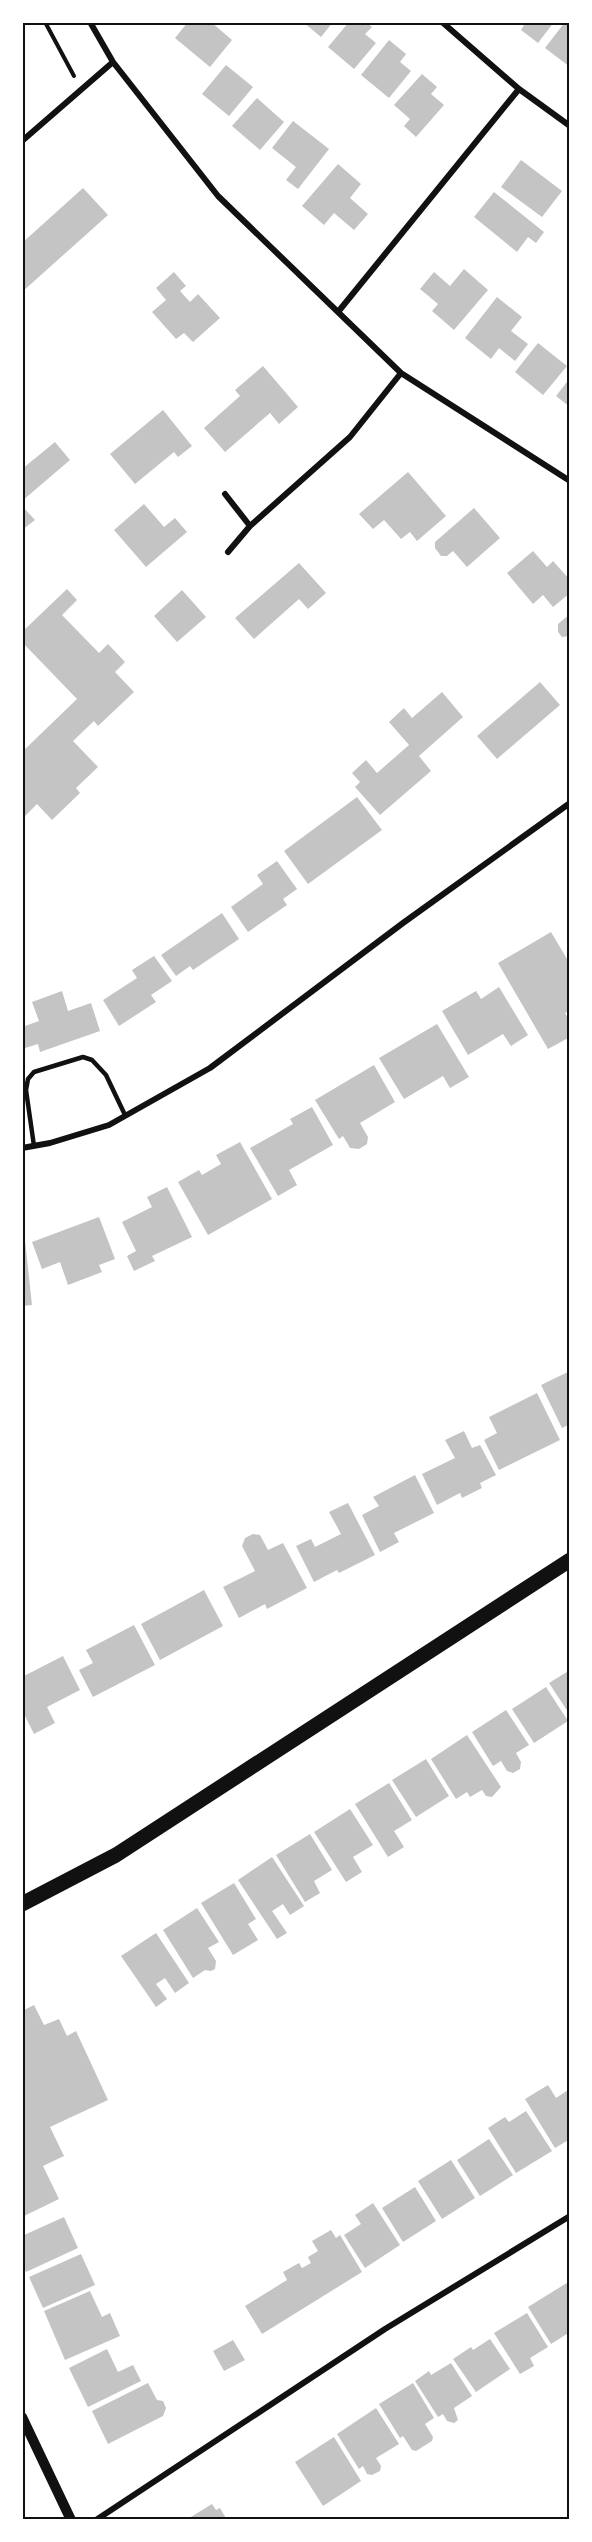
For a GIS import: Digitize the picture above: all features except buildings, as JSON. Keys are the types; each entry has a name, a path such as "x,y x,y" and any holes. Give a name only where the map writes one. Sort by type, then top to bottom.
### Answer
{"main road":[{"path":"22,1904 116,1855 570,1560"}],"street":[{"path":"90,22 113,62 218,196 338,312 402,373 570,481"},
{"path":"442,22 519,90 570,126"},
{"path":"22,141 113,62"},
{"path":"338,312 519,90"},
{"path":"228,552 249,526 350,437 402,373"},
{"path":"225,494 249,526"},
{"path":"22,1148 109,1125 210,1068 403,923 570,803"},
{"path":"96,2520 385,2329 570,2216"},
{"path":"22,2417 71,2520"}],"lane":[{"path":"34,1146 26,1090 28,1079 34,1072 82,1056 92,1060 106,1075 126,1115"}],"path":[{"path":"45,22 81,90"}]}
